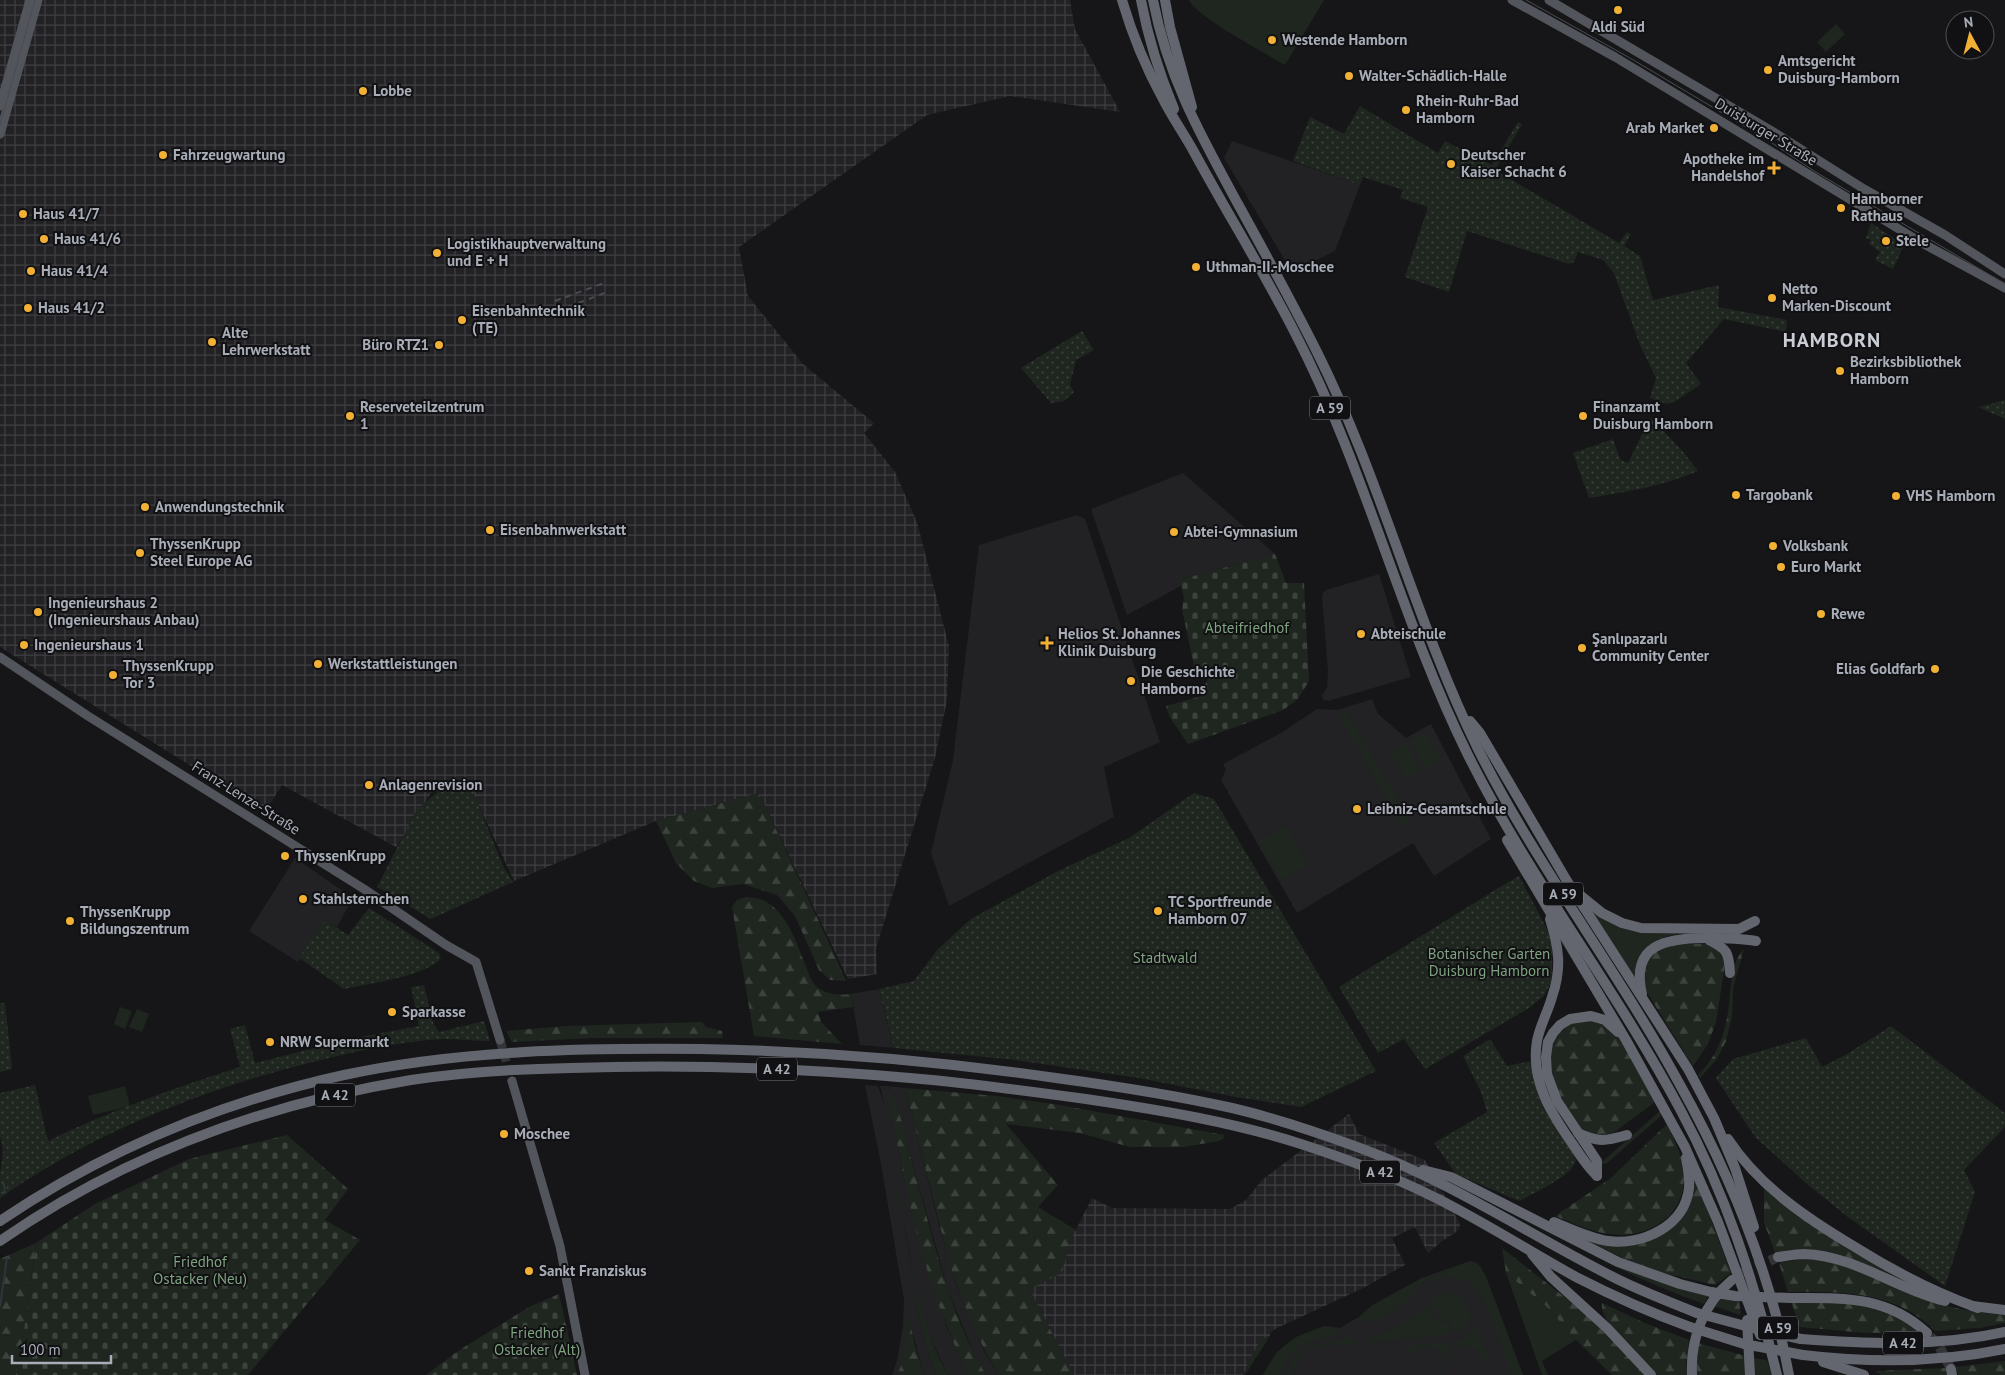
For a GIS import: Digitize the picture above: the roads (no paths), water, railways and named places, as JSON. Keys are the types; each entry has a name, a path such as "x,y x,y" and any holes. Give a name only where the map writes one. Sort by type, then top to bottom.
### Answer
{"highway":[{"path":"1122,0 1131,28 1163,100 1192,150"},
{"name":"A 59","path":"1141,0 1147,31 1163,82 1192,150 1295,333 1322,390 1346,448 1415,635 1433,680 1467,754 1519,847 1616,1000 1668,1088 1715,1180 1735,1230 1762,1315 1776,1375"},
{"name":"A 59","path":"1153,0 1169,60 1181,95 1202,138 1302,320 1334,385 1422,618 1457,704 1479,750 1507,801 1678,1079 1727,1177 1765,1282 1775,1314 1789,1375"},
{"path":"1165,0 1179,64 1202,138"},
{"path":"1457,704 1480,733 1567,881 1701,1092 1735,1168 1766,1269 1765,1282"},
{"path":"1493,802 1503,831 1626,1040 1685,1146 1718,1222 1776,1375"},
{"path":"1567,881 1586,901 1602,913 1622,923 1641,928 1739,929 1755,922"},
{"path":"1546,906 1556,938 1559,970 1552,997 1537,1038 1535,1055 1537,1076 1541,1091 1554,1116 1588,1167 1597,1176 1597,1161 1557,1101 1547,1074 1546,1057 1548,1042 1553,1033 1570,1019 1591,1016 1605,1020 1626,1040"},
{"path":"1644,1000 1640,983 1640,969 1644,958 1654,948 1675,939 1737,938 1756,940 1739,929"},
{"path":"1706,938 1726,950 1730,961 1730,973"},
{"name":"A 42","path":"0,1221 63,1181 157,1134 208,1114 271,1093 344,1075 412,1063 551,1050 749,1050 850,1055 945,1064 1138,1090 1234,1108 1271,1118 1361,1148 1407,1166 1615,1278 1697,1313 1747,1327 1801,1339 1864,1344 1915,1343 1970,1338 2005,1332"},
{"name":"A 42","path":"0,1241 67,1199 166,1150 246,1120 344,1093 415,1079 552,1068 654,1066 852,1073 947,1081 1142,1107 1233,1125 1302,1144 1388,1176 1438,1199 1608,1293 1690,1327 1744,1344 1803,1355 1844,1360 1892,1361 1949,1358 2005,1349"},
{"path":"1714,1118 1751,1169 1766,1185 1800,1212 1914,1282 1943,1296 1978,1308"},
{"path":"1578,1133 1600,1141 1627,1135"},
{"path":"1407,1166 1451,1177 1550,1223 1608,1241 1639,1240 1654,1235 1668,1224 1678,1214 1685,1201 1689,1189 1689,1177 1685,1146"},
{"path":"1550,1223 1618,1262 1680,1284 1711,1292 1752,1298 1852,1300 1875,1303 1902,1314 1928,1333"},
{"path":"1528,1249 1551,1277 1608,1328 1651,1375"},
{"path":"1778,1257 1803,1254 1824,1256 1850,1262 1929,1297 1978,1308 2005,1310"},
{"path":"1692,1375 1693,1347 1698,1326 1709,1306 1732,1280"},
{"path":"1743,1289 1749,1338 1750,1375"},
{"path":"1803,1355 1864,1375"}],"main road":[{"name":"Duisburger Straße","path":"1512,0 1615,57 1922,243 2005,288"},
{"name":"Duisburger Straße","path":"1549,0 1775,133 1864,189 1945,234 2005,274"},
{"path":"0,134 4,100 33,2"},
{"name":"Franz-Lenze-Straße","path":"0,658 88,716 322,862 446,945 476,962 500,1040"},
{"path":"512,1081 560,1246 585,1375"}],"waterway":[{"path":"4,1184 5,1193"},
{"path":"0,1306 7,1258"}],"tunnel":[{"path":"500,1040 512,1081"},
{"path":"1742,1273 1778,1257"},
{"path":"1930,1336 1939,1346 1951,1369"}],"tram line":[{"path":"0,125 35,0"},
{"path":"1526,0 1630,58 1766,139 1814,171 2005,284"}],"railway":[{"path":"555,301 604,283"},
{"path":"558,311 607,292"}],"place":[{"name":"Aldi Süd","path":"1618,10"},
{"name":"Westende Hamborn","path":"1272,40"},
{"name":"Amtsgericht Duisburg-Hamborn","path":"1768,70"},
{"name":"Walter-Schädlich-Halle","path":"1349,76"},
{"name":"Lobbe","path":"363,91"},
{"name":"Rhein-Ruhr-Bad Hamborn","path":"1406,110"},
{"name":"Arab Market","path":"1714,128"},
{"name":"Fahrzeugwartung","path":"163,155"},
{"name":"Deutscher Kaiser Schacht 6","path":"1451,164"},
{"name":"Apotheke im Handelshof","path":"1774,168"},
{"name":"Hamborner Rathaus","path":"1841,208"},
{"name":"Haus 41/7","path":"23,214"},
{"name":"Haus 41/6","path":"44,239"},
{"name":"Stele","path":"1886,241"},
{"name":"Logistikhauptverwaltung und E + H","path":"437,253"},
{"name":"Uthman-II.-Moschee","path":"1196,267"},
{"name":"Haus 41/4","path":"31,271"},
{"name":"Netto Marken-Discount","path":"1772,298"},
{"name":"Haus 41/2","path":"28,308"},
{"name":"Eisenbahntechnik (TE)","path":"462,320"},
{"name":"Alte Lehrwerkstatt","path":"212,342"},
{"name":"Büro RTZ1","path":"439,345"},
{"name":"Bezirksbibliothek Hamborn","path":"1840,371"},
{"name":"Reserveteilzentrum 1","path":"350,416"},
{"name":"Finanzamt Duisburg Hamborn","path":"1583,416"},
{"name":"Targobank","path":"1736,495"},
{"name":"VHS Hamborn","path":"1896,496"},
{"name":"Anwendungstechnik","path":"145,507"},
{"name":"Eisenbahnwerkstatt","path":"490,530"},
{"name":"Abtei-Gymnasium","path":"1174,532"},
{"name":"Volksbank","path":"1773,546"},
{"name":"ThyssenKrupp Steel Europe AG","path":"140,553"},
{"name":"Euro Markt","path":"1781,567"},
{"name":"Ingenieurshaus 2 (Ingenieurshaus Anbau)","path":"38,612"},
{"name":"Rewe","path":"1821,614"},
{"name":"Abteischule","path":"1361,634"},
{"name":"Helios St. Johannes Klinik Duisburg","path":"1047,643"},
{"name":"Ingenieurshaus 1","path":"24,645"},
{"name":"Şanlıpazarlı Community Center","path":"1582,648"},
{"name":"Werkstattleistungen","path":"318,664"},
{"name":"Elias Goldfarb","path":"1935,669"},
{"name":"ThyssenKrupp Tor 3","path":"113,675"},
{"name":"Die Geschichte Hamborns","path":"1131,681"},
{"name":"Anlagenrevision","path":"369,785"},
{"name":"Leibniz-Gesamtschule","path":"1357,809"},
{"name":"ThyssenKrupp","path":"285,856"},
{"name":"Stahlsternchen","path":"303,899"},
{"name":"TC Sportfreunde Hamborn 07","path":"1158,911"},
{"name":"ThyssenKrupp Bildungszentrum","path":"70,921"},
{"name":"Sparkasse","path":"392,1012"},
{"name":"NRW Supermarkt","path":"270,1042"},
{"name":"Moschee","path":"504,1134"},
{"name":"Sankt Franziskus","path":"529,1271"}],"district":[{"name":"HAMBORN","path":"1832,340"}],"park label":[{"name":"Abteifriedhof","path":"1247,628"},
{"name":"Stadtwald","path":"1165,958"},
{"name":"Botanischer Garten Duisburg Hamborn","path":"1489,962"},
{"name":"Friedhof Ostacker (Neu)","path":"200,1270"},
{"name":"Friedhof Ostacker (Alt)","path":"537,1342"}]}
